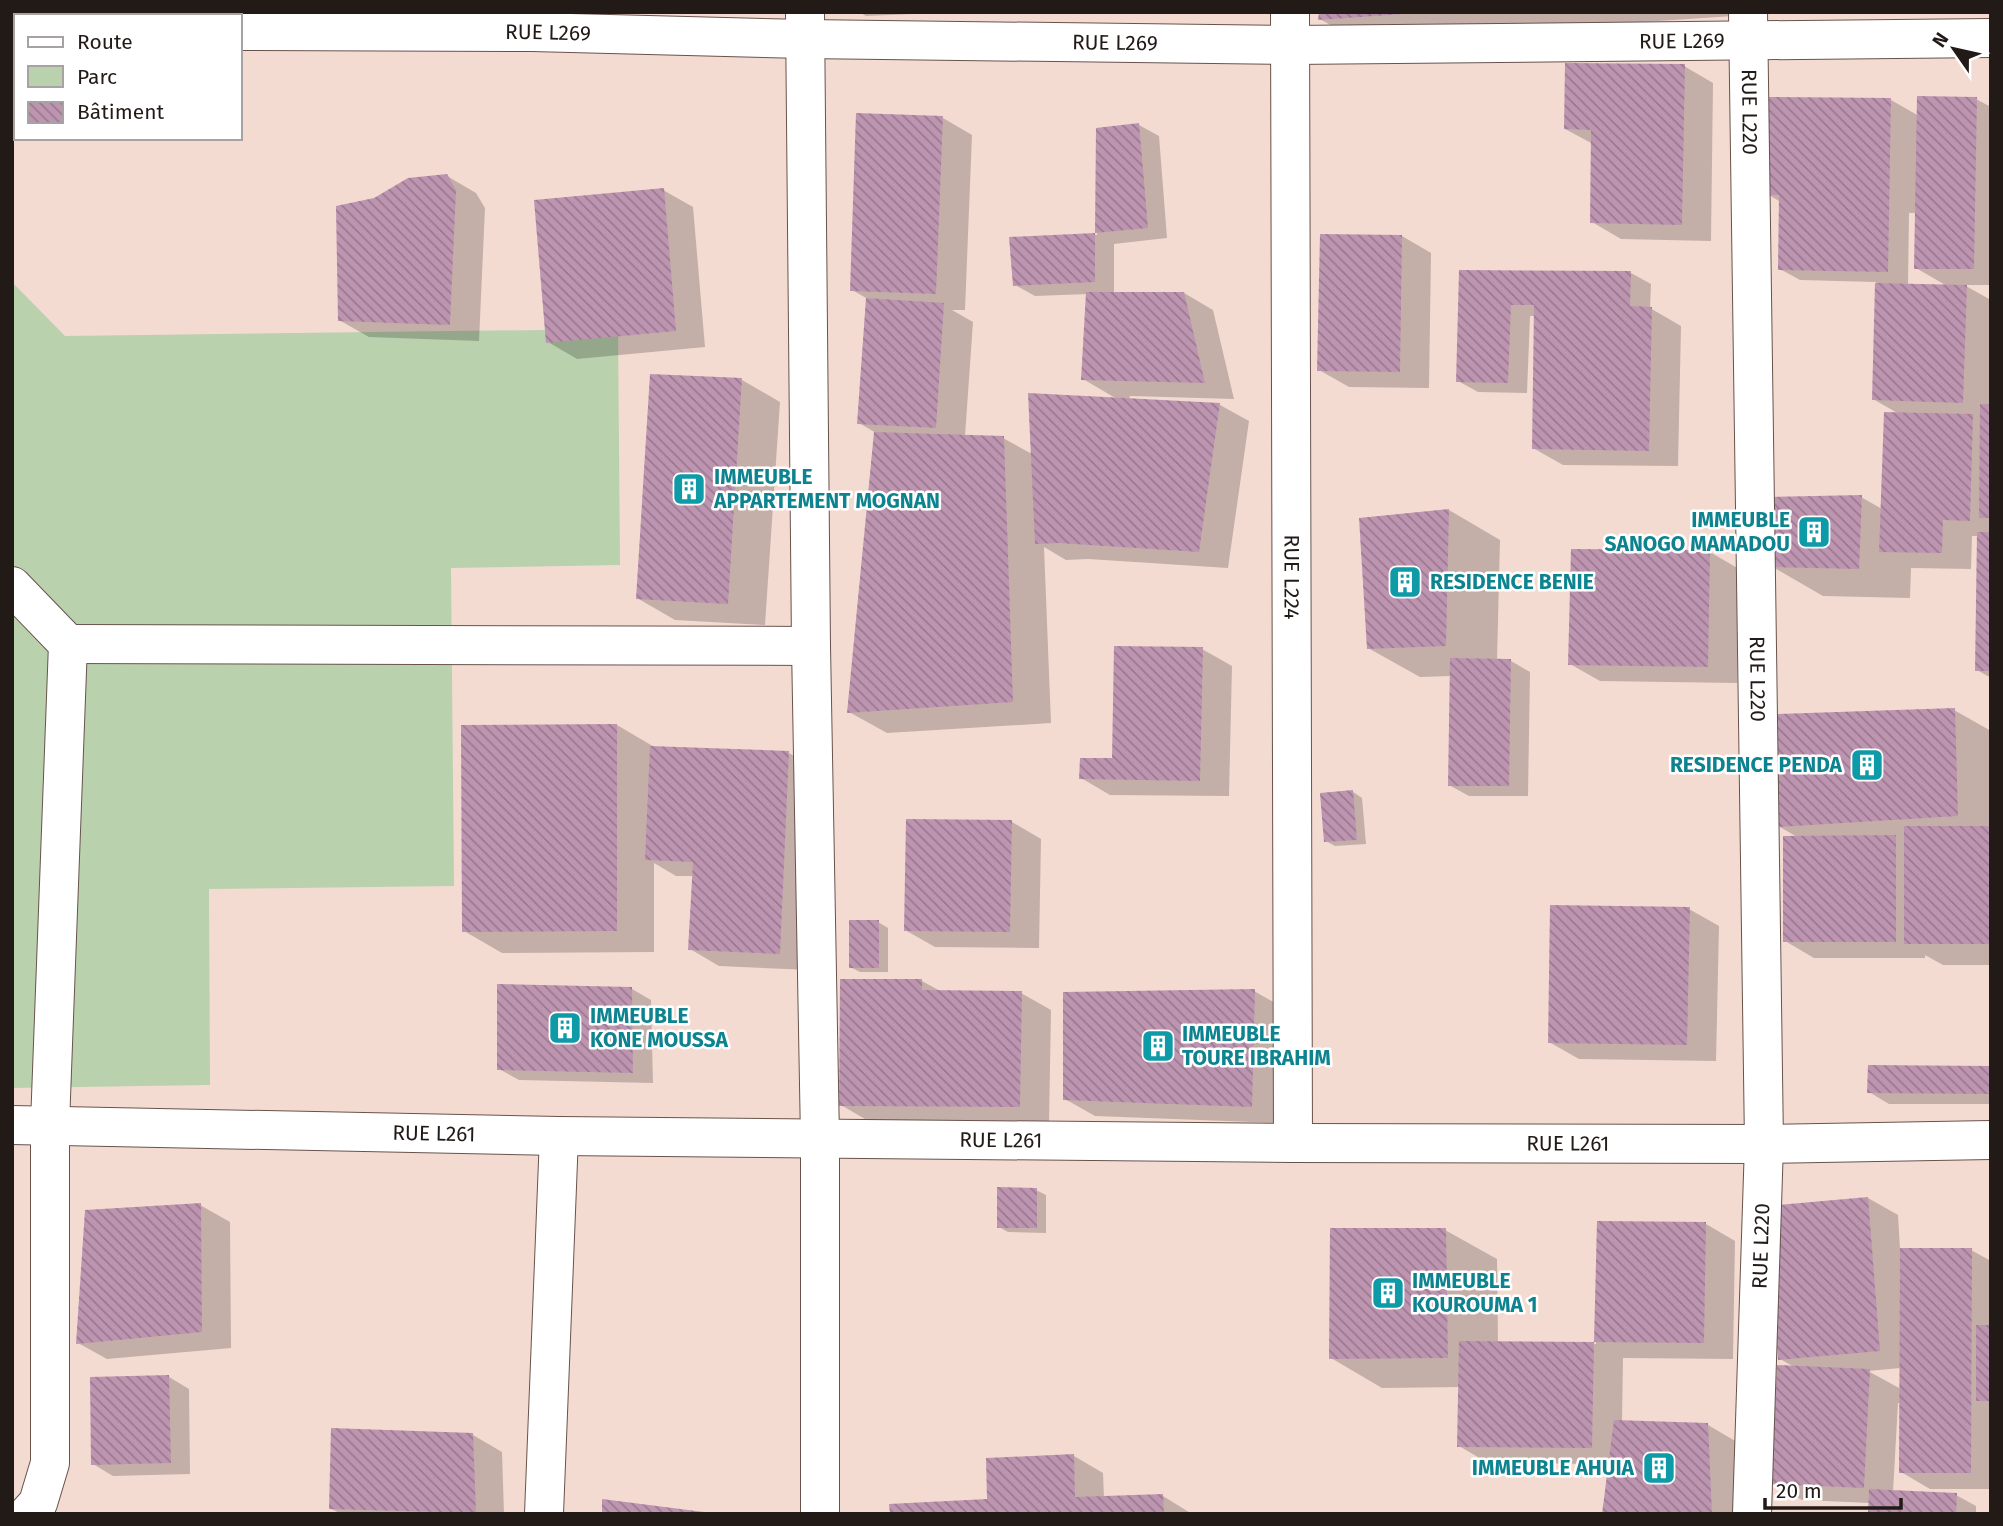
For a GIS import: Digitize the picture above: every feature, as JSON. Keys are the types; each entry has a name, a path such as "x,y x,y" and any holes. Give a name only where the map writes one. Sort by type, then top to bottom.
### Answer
{"street":[{"name":"RUE L269","path":"242,31 531,22 1291,29 1748,26 1991,38"},
{"path":"805,25 811,646 820,1139 820,1514"},
{"name":"RUE L220","path":"1748,26 1764,1144 1752,1514"},
{"name":"RUE L224","path":"1291,29 1293,1143"},
{"path":"12,586 68,644 811,646"},
{"path":"28,1514 38,1503 50,1462 50,1124 68,644"},
{"name":"RUE L261","path":"12,1125 559,1136 1293,1143 1764,1144 1991,1140"},
{"path":"544,1514 559,1136"}],"green space":[{"path":"12,282 65,336 618,329 620,565 451,568 454,886 209,889 210,1085 12,1088"}],"building":[{"path":"1319,12 1403,12 1403,14 1318,20"},
{"path":"1565,63 1685,64 1682,225 1590,223 1591,130 1564,129"},
{"path":"1917,96 1977,97 1974,269 1914,269"},
{"path":"1767,97 1891,98 1888,272 1778,270 1779,195 1765,195"},
{"path":"856,113 943,116 936,294 850,291"},
{"path":"1139,123 1148,228 1095,233 1096,128"},
{"path":"447,174 456,190 450,325 338,321 336,206 374,198 408,178"},
{"path":"664,188 676,331 546,343 534,200"},
{"path":"1095,233 1095,282 1013,286 1009,237"},
{"path":"1320,234 1402,235 1400,372 1317,371"},
{"path":"1459,270 1631,271 1630,306 1652,307 1649,451 1532,449 1534,305 1511,305 1508,383 1456,382"},
{"path":"1875,283 1967,285 1963,403 1872,400"},
{"path":"1086,292 1184,292 1205,383 1081,380"},
{"path":"866,298 944,303 936,428 857,424"},
{"name":"IMMEUBLE APPARTEMENT MOGNAN","path":"650,374 742,378 728,604 636,599"},
{"path":"1028,393 1220,403 1199,552 1058,543 1035,544"},
{"path":"1980,404 1991,404 1991,518 1979,518"},
{"path":"1884,412 1973,414 1970,521 1943,520 1942,553 1879,552"},
{"path":"874,432 1004,436 1013,702 847,713"},
{"name":"IMMEUBLE SANOGO MAMADOU","path":"1862,495 1859,569 1769,567 1765,497"},
{"name":"RESIDENCE BENIE","path":"1449,509 1446,646 1367,649 1359,518"},
{"path":"1977,532 1991,532 1991,671 1975,671"},
{"path":"1571,549 1710,550 1708,667 1568,665"},
{"path":"1114,646 1203,647 1200,781 1079,779 1080,758 1112,758"},
{"path":"1450,658 1511,659 1509,786 1448,786"},
{"name":"RESIDENCE PENDA","path":"1955,708 1958,816 1776,827 1777,714"},
{"path":"617,724 617,931 462,932 461,725"},
{"path":"650,746 789,751 780,954 688,950 693,862 645,860"},
{"path":"1353,790 1357,840 1324,842 1320,793"},
{"path":"906,819 1012,820 1010,932 904,931"},
{"path":"1904,826 1991,826 1991,944 1904,944"},
{"path":"1896,835 1896,942 1783,942 1783,836"},
{"path":"1550,905 1690,907 1687,1045 1548,1043"},
{"path":"849,920 879,920 879,968 849,968"},
{"path":"840,979 922,979 922,990 1022,991 1020,1107 839,1106"},
{"name":"IMMEUBLE KONE MOUSSA","path":"497,984 632,987 633,1073 497,1070"},
{"name":"IMMEUBLE TOURE IBRAHIM","path":"1255,989 1252,1107 1063,1100 1063,992"},
{"path":"1868,1065 1991,1066 1991,1094 1867,1093"},
{"path":"997,1187 1037,1188 1037,1228 997,1228"},
{"path":"1868,1197 1880,1351 1778,1360 1767,1206"},
{"path":"201,1203 202,1332 76,1344 85,1210"},
{"path":"1597,1221 1706,1222 1704,1343 1594,1342"},
{"name":"IMMEUBLE KOUROUMA 1","path":"1330,1228 1446,1228 1448,1358 1329,1359"},
{"path":"1900,1248 1972,1248 1971,1473 1899,1473"},
{"path":"1976,1325 1991,1325 1991,1401 1976,1401"},
{"path":"1459,1341 1594,1342 1592,1448 1457,1447"},
{"path":"1777,1365 1870,1369 1864,1488 1771,1484"},
{"path":"169,1375 171,1463 91,1465 90,1377"},
{"name":"IMMEUBLE AHUIA","path":"1614,1420 1708,1423 1712,1514 1602,1514"},
{"path":"331,1428 473,1433 476,1513 329,1509"},
{"path":"1074,1454 1075,1497 1163,1494 1164,1514 890,1514 889,1504 987,1499 986,1458"},
{"path":"1869,1489 1957,1493 1956,1514 1868,1514"},
{"path":"602,1499 704,1512 704,1514 602,1514"}],"place":[{"name":"IMMEUBLE APPARTEMENT MOGNAN","path":"689,489"},
{"name":"IMMEUBLE SANOGO MAMADOU","path":"1814,532"},
{"name":"RESIDENCE BENIE","path":"1405,582"},
{"name":"RESIDENCE PENDA","path":"1867,765"},
{"name":"IMMEUBLE KONE MOUSSA","path":"565,1028"},
{"name":"IMMEUBLE TOURE IBRAHIM","path":"1158,1046"},
{"name":"IMMEUBLE KOUROUMA 1","path":"1388,1293"},
{"name":"IMMEUBLE AHUIA","path":"1659,1468"}]}
